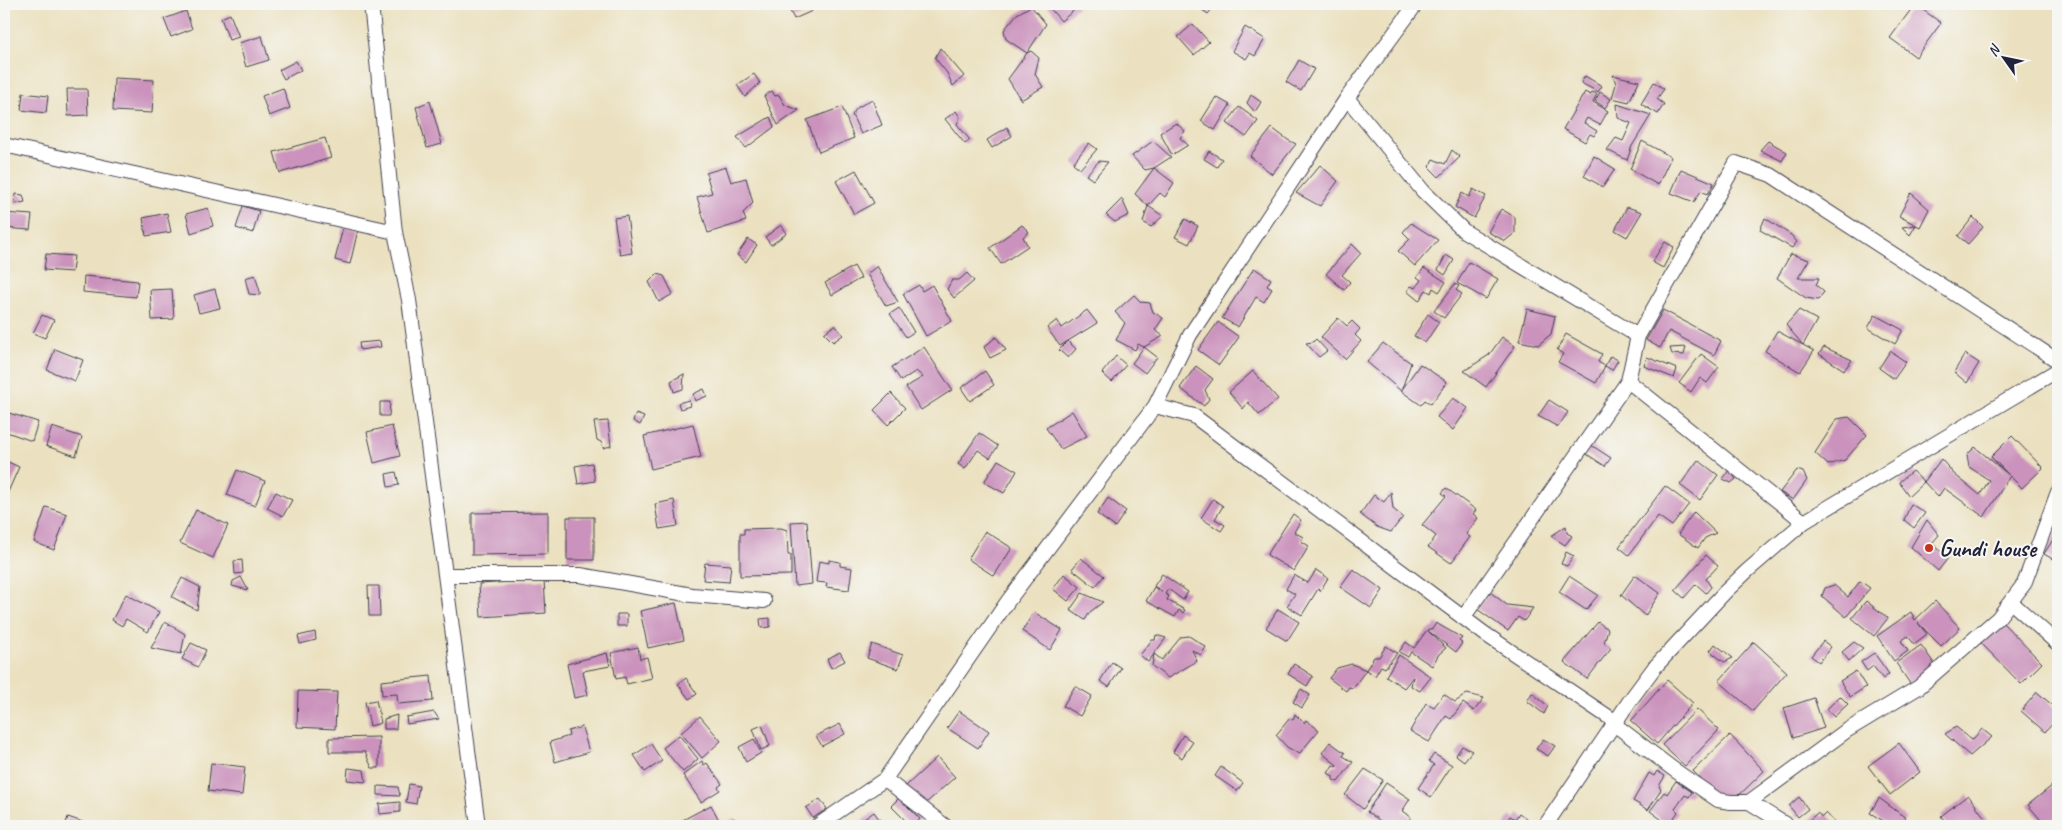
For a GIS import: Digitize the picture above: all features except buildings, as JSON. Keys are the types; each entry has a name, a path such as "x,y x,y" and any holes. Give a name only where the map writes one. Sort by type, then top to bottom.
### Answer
{"street":[{"path":"371,4 394,232 409,300 478,826"},
{"path":"817,826 885,779 1008,601 1155,406 1190,335 1347,98 1416,4"},
{"path":"1347,98 1422,191 1464,231 1638,336"},
{"path":"4,144 394,232"},
{"path":"1463,618 1628,381 1638,336 1736,163 1771,175 2058,361"},
{"path":"1545,826 1654,668 1725,592 1804,522 2058,370"},
{"path":"1628,381 1804,522"},
{"path":"1155,406 1194,416 1463,618 1615,723 1673,769 1718,800 1749,802 1788,826"},
{"path":"1749,802 1846,731 1919,687 1998,618 2024,584 2058,492"},
{"path":"445,575 580,575 692,595 764,601"},
{"path":"2011,602 2058,644"},
{"path":"885,779 945,826"}],"place":[{"name":"Gundi house","path":"1929,548"}]}
